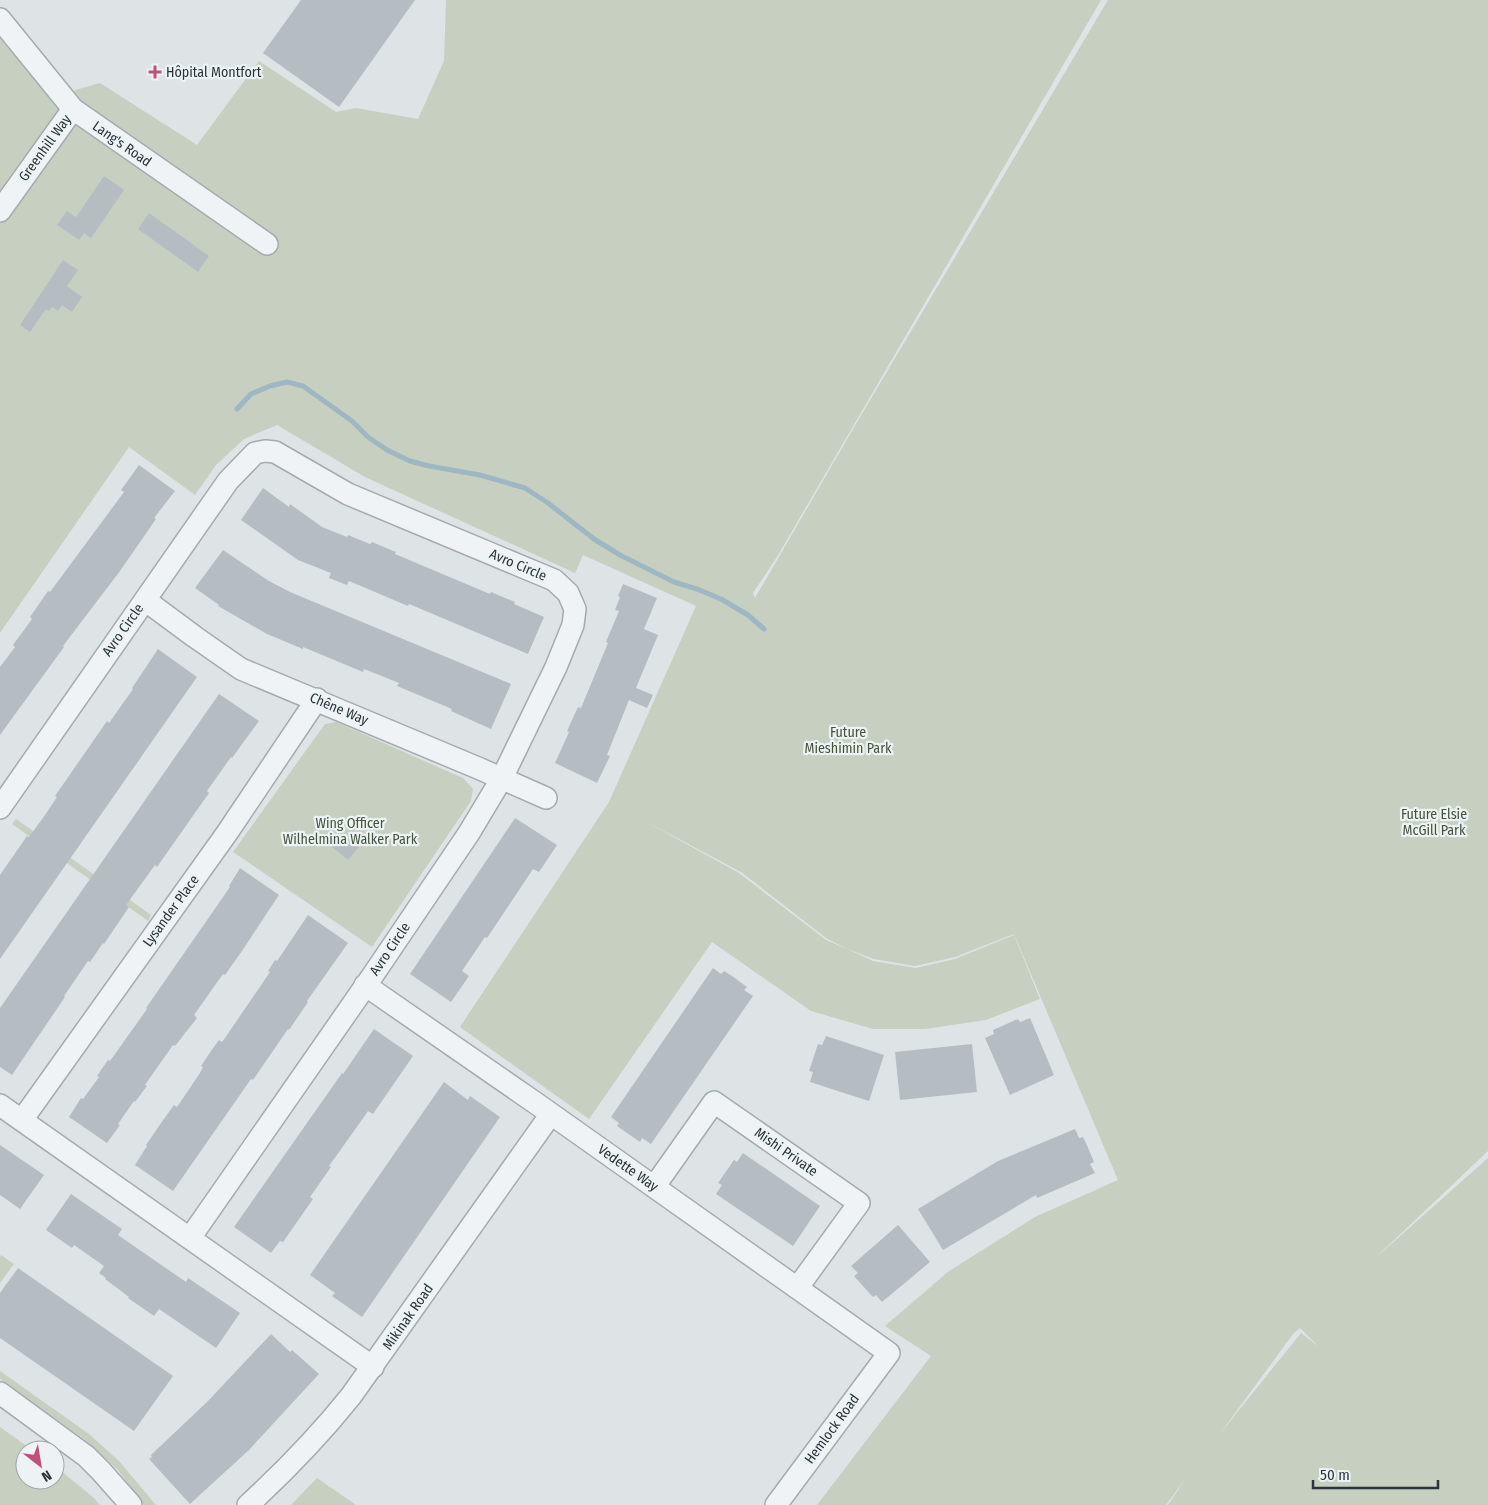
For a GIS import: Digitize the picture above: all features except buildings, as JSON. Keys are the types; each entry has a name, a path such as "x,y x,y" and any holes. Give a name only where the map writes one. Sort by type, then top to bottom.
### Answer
{"street":[{"name":"Lang's Road","path":"0,19 73,109 267,244"},
{"name":"Greenhill Way","path":"0,211 73,109"},
{"name":"Avro Circle","path":"0,808 228,481 255,453 265,451 276,452 348,494 554,580 568,593 575,609 573,625 548,683 502,778 469,833 366,985 190,1238"},
{"name":"Chêne Way","path":"145,600 242,669 317,699 546,798"},
{"name":"Lysander Place","path":"22,1120 227,832 317,699"},
{"name":"Vedette Way","path":"366,985 798,1287 889,1353"},
{"name":"Mishi Private","path":"654,1187 714,1102 859,1203 798,1287"},
{"path":"0,1106 373,1367"},
{"name":"Mikinak Road","path":"248,1505 293,1463 330,1422 373,1367 551,1114"},
{"name":"Hemlock Road","path":"776,1505 889,1353"},
{"path":"0,1393 86,1456 131,1505"}],"green space":[{"path":"446,0 1101,0 777,557 753,593 755,598 860,417 1108,0 1488,0 1488,1151 1372,1261 1488,1158 1488,1505 1168,1505 1186,1478 1166,1505 817,1505 931,1356 885,1326 949,1271 1035,1217 1118,1180 1014,934 955,957 915,966 874,959 847,949 873,961 916,968 955,959 1014,935 1040,999 986,1020 925,1029 873,1029 811,1011 712,942 589,1119 460,1027 609,802 696,606 583,555 575,573 365,477 277,425 244,439 216,465 195,495 129,447 0,633 0,29 63,107 75,90 100,83 197,145 259,61 336,112 356,108 418,119 444,61","holes":["643,820 741,872 826,938 847,949 826,940 739,873","1300,1328 1318,1346 1301,1333 1219,1435 1293,1334"]},
{"name":"Wing Officer Wilhelmina Walker Park","path":"336,722 463,778 473,789 471,801 372,947 233,852 325,724"},
{"path":"16,819 151,915 148,921 12,824"},
{"path":"1,1255 14,1264 0,1283 0,1257"},
{"path":"0,1371 89,1434 119,1461 156,1505 144,1505 118,1470 84,1439 0,1379"},
{"path":"0,1427 18,1440 15,1440 15,1490 65,1490 65,1474 100,1505 0,1505"},
{"path":"317,1478 356,1505 291,1505"}],"waterway":[{"path":"237,409 251,394 270,386 287,382 303,386 352,421 368,437 387,450 410,461 480,475 525,488 548,503 594,539 620,555 674,582 721,599 748,615 764,629"}],"place":[{"name":"Hôpital Montfort","path":"155,72"}],"park label":[{"name":"Future Mieshimin Park","path":"848,740"},
{"name":"Future Elsie McGill Park","path":"1434,822"}]}
